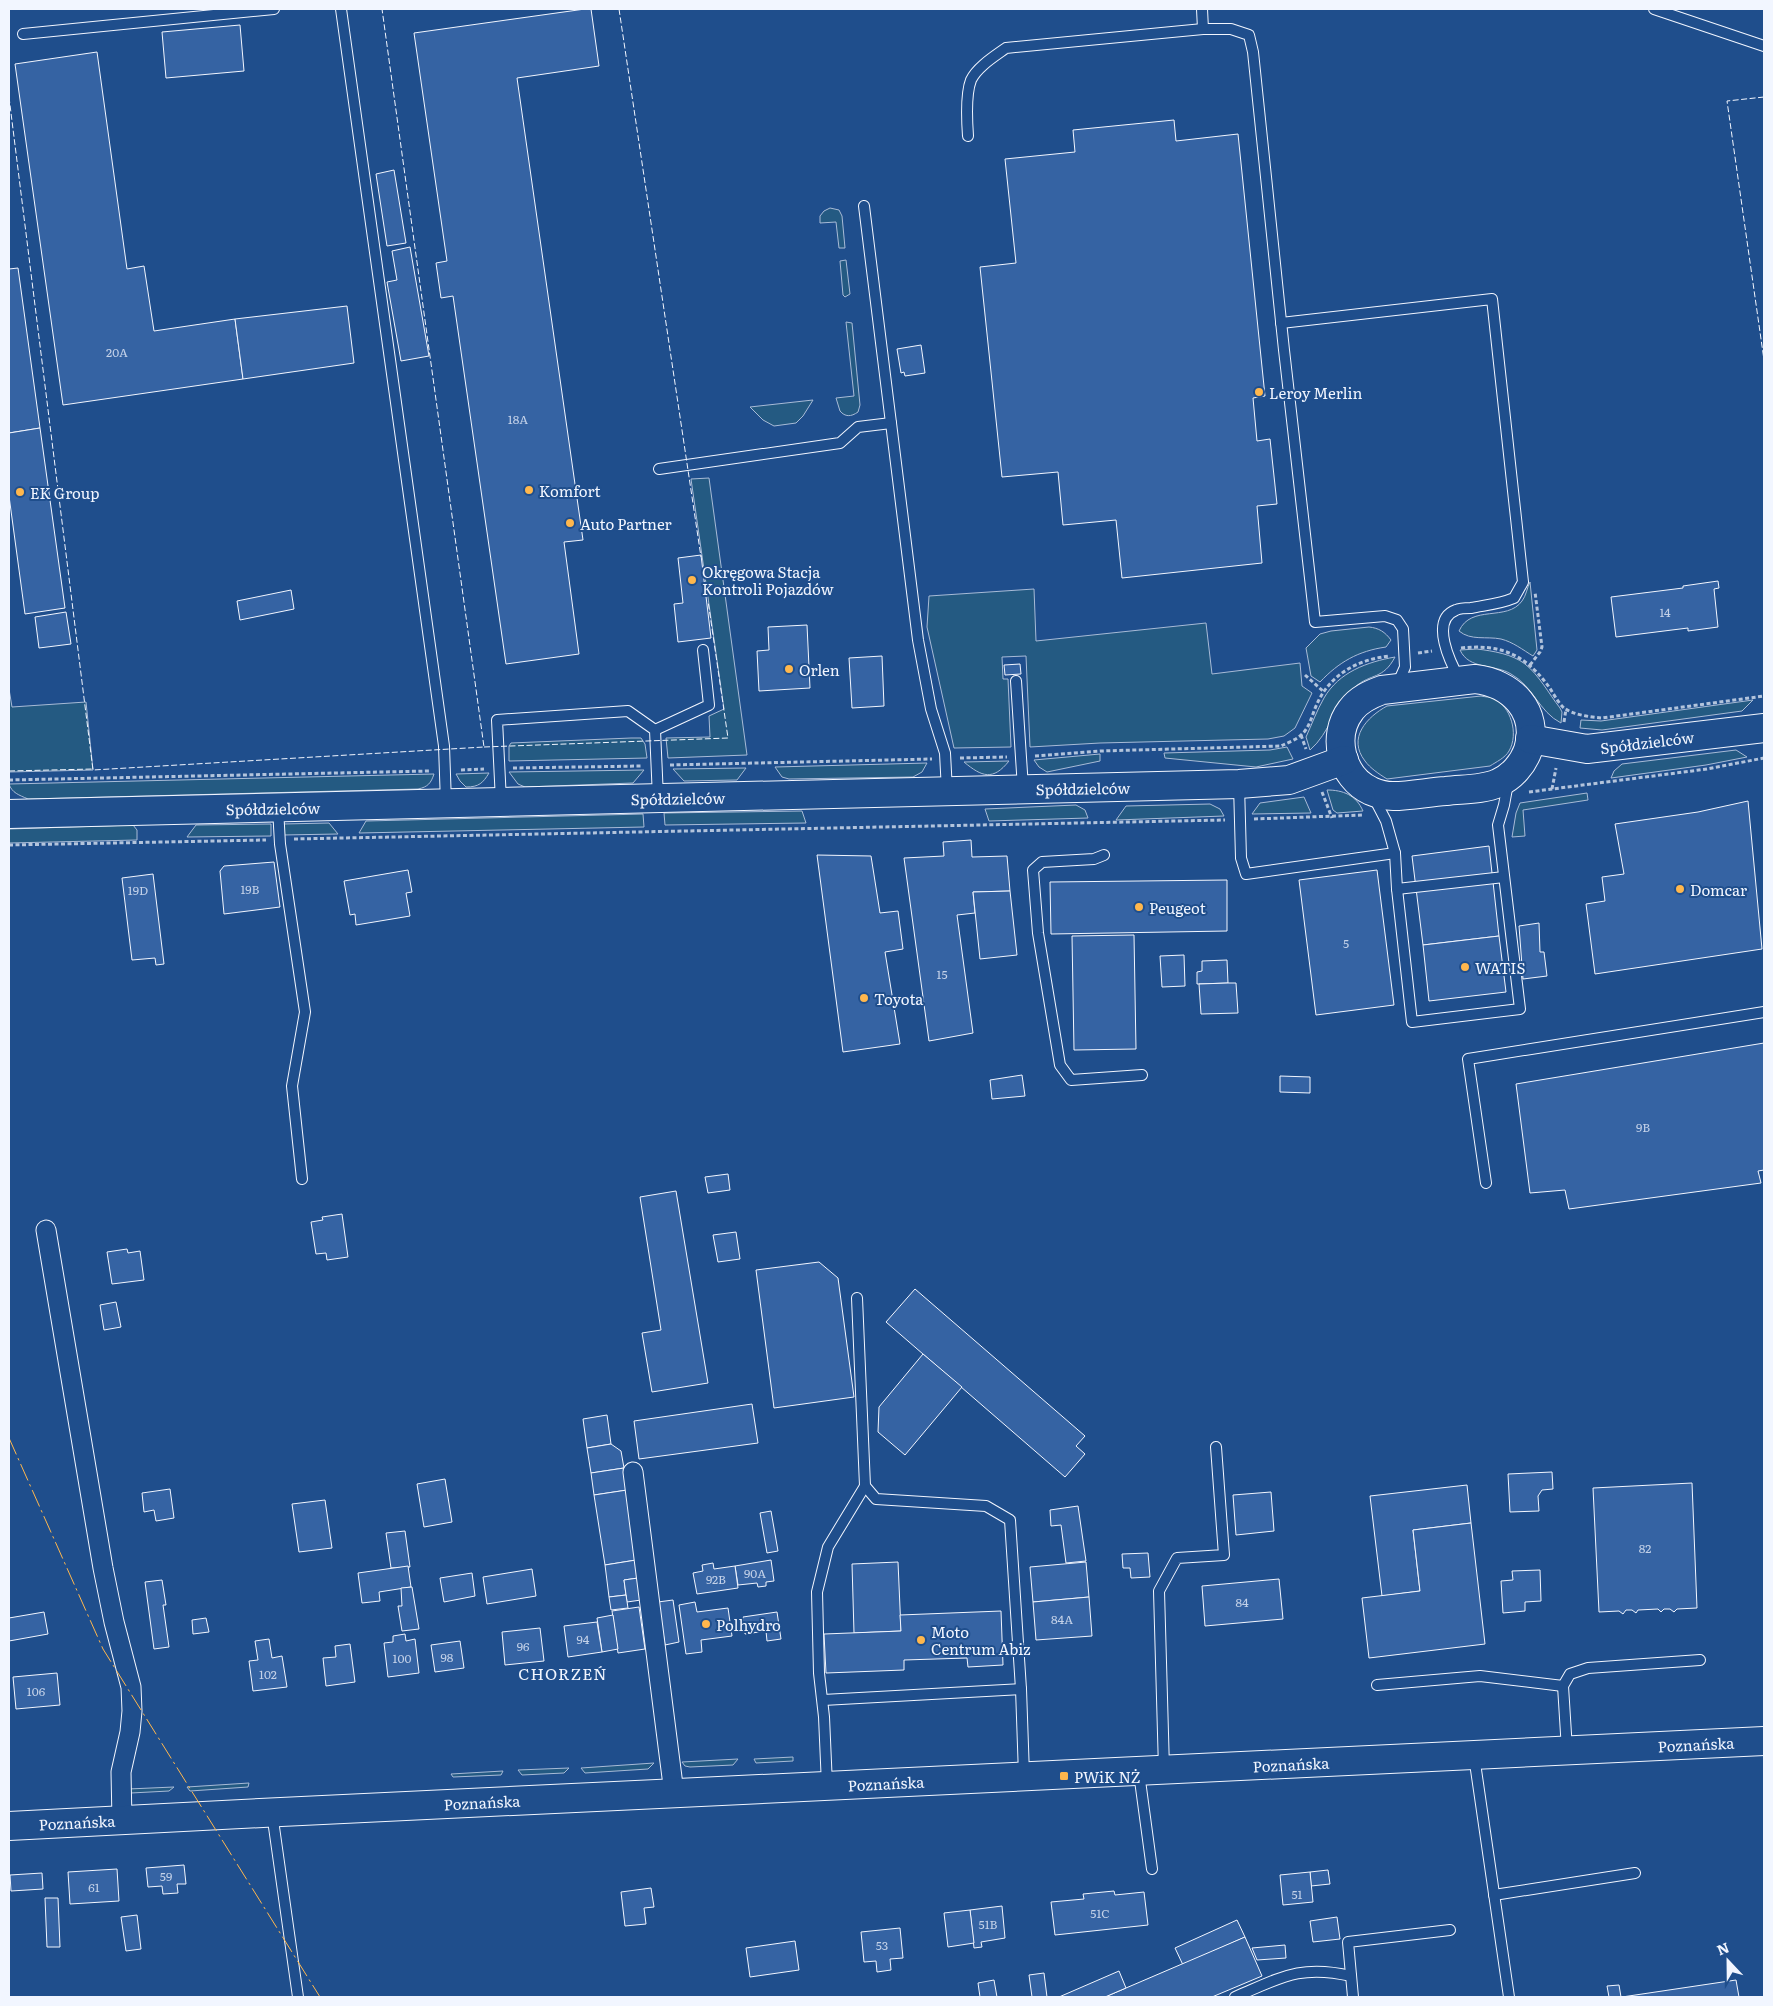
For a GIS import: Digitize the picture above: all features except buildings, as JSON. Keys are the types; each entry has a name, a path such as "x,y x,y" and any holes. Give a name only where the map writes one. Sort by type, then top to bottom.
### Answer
{"street":[{"path":"1475,679 1500,685 1512,692 1526,713 1530,726 1530,739 1524,760 1507,788 1499,783 1479,787 1392,796 1377,802 1353,777 1344,760 1340,745 1341,733 1351,710 1370,694 1382,690 1460,681 1475,679"},
{"name":"Spółdzielców","path":"1530,739 1587,749 1764,729"},
{"name":"Spółdzielców","path":"9,814 1239,784 1289,780 1344,760"},
{"path":"46,1230 103,1568 114,1622 131,1687 132,1711 130,1732 121,1772 122,1820"},
{"path":"633,1472 674,1793"},
{"name":"Poznańska","path":"9,1826 1764,1741"}],"lane":[{"path":"23,34 274,9"},
{"path":"341,9 444,746 446,804"},
{"path":"1202,9 1203,29"},
{"path":"1654,9 1764,46"},
{"path":"968,136 967,110 971,80 988,60 1006,48 1203,29 1231,29 1249,35 1253,52 1315,622 1385,616 1397,620 1403,629 1405,667 1395,688"},
{"path":"864,206 918,640 932,709 946,758 947,792"},
{"path":"1281,323 1492,299 1523,582 1514,598 1500,604 1455,610 1447,616 1443,626 1446,649 1460,681"},
{"path":"659,469 840,443 858,427 891,423"},
{"path":"655,730 709,705 703,650"},
{"path":"1016,680 1023,789"},
{"path":"501,802 497,720 628,711 655,730"},
{"path":"655,730 658,799"},
{"path":"1239,784 1241,858 1246,874 1395,853"},
{"path":"1377,802 1395,853 1396,889 1412,1022 1422,1021 1520,1009 1498,825 1507,788"},
{"path":"278,807 280,840 305,1012 292,1086 302,1179"},
{"path":"1104,855 1094,859 1042,862 1033,870 1038,933 1060,1065 1071,1080 1142,1075"},
{"path":"1396,889 1504,877"},
{"path":"1486,1183 1468,1059 1764,1012"},
{"path":"827,1786 823,1700 819,1672 816,1592 828,1547 865,1486 857,1298"},
{"path":"1152,1869 1151,1771 1164,1736 1159,1591 1177,1558 1224,1554 1216,1447"},
{"path":"865,1486 876,1499 986,1506 1010,1520 1021,1689 1024,1777"},
{"path":"1567,1751 1563,1686 1570,1674 1588,1668 1700,1660"},
{"path":"1377,1685 1480,1676 1563,1686"},
{"path":"823,1700 1021,1689"},
{"path":"1474,1755 1509,1997"},
{"path":"272,1812 298,1997"},
{"path":"1494,1895 1636,1874"},
{"path":"1354,1997 1348,1942 1450,1930"},
{"path":"1235,1997 1289,1974 1326,1972 1351,1976"}],"path":[{"path":"1521,565 1533,574 1542,647 1530,665"},
{"path":"9,780 658,766 1021,756 1100,751 1281,746 1301,735 1307,728 1318,702 1332,681 1354,665 1374,658 1472,646 1497,648 1512,653 1530,665 1563,707 1591,717 1602,718 1764,696"},
{"path":"1306,675 1324,692"},
{"path":"1507,788 1531,791 1707,769 1764,758"},
{"path":"9,845 1332,818 1377,802"}],"shaded area":[{"path":"830,208 839,210 842,216 845,248 839,248 836,222 820,223 820,216"},
{"path":"846,260 850,294 845,297 843,295 840,261"},
{"path":"846,322 852,323 860,405 858,412 848,416 840,411 836,398 854,396"},
{"path":"813,400 796,423 774,426 763,420 750,407"},
{"path":"709,478 747,755 668,758 666,738 710,737 709,716 724,709 691,479"},
{"path":"1530,582 1537,650 1533,656 1505,640 1474,637 1459,631 1472,618 1508,611 1515,607 1522,601"},
{"path":"1034,589 1036,641 1206,623 1212,674 1300,663 1302,686 1312,693 1295,728 1284,736 1268,739 1100,743 1030,747 1026,656 1002,657 1003,679 1008,679 1011,747 954,748 927,627 929,596"},
{"path":"1369,627 1379,629 1389,637 1391,640 1386,647 1367,651 1342,663 1320,682 1311,676 1306,648 1320,634"},
{"path":"1477,649 1508,655 1530,668 1560,708 1562,712 1561,723 1547,712 1519,679 1505,671 1476,664 1464,656 1460,650"},
{"path":"1395,657 1381,673 1361,683 1348,694 1323,735 1310,750 1306,737 1321,703 1337,681 1364,665"},
{"path":"9,689 12,707 86,702 93,770 9,772"},
{"path":"1481,696 1493,698 1499,702 1512,721 1513,737 1509,751 1503,758 1490,766 1387,779 1369,766 1360,752 1358,744 1362,729 1373,716 1387,706"},
{"path":"1753,700 1742,711 1602,730 1580,728 1581,720 1601,721"},
{"path":"641,738 645,744 647,758 509,761 509,746 511,743"},
{"path":"1287,747 1293,759 1256,767 1165,758 1164,753 1270,750"},
{"path":"1736,750 1747,757 1706,765 1611,778 1614,771 1622,764"},
{"path":"1100,754 1100,761 1047,772 1039,767 1034,760"},
{"path":"1009,761 998,772 987,775 976,771 964,762"},
{"path":"927,763 922,772 913,777 789,779 782,777 775,767"},
{"path":"746,768 737,780 684,781 673,769"},
{"path":"644,770 633,783 525,787 518,784 509,772"},
{"path":"489,773 480,784 466,787 456,774"},
{"path":"434,774 429,784 418,789 28,799 14,792 9,784"},
{"path":"1327,790 1348,794 1357,801 1363,811 1337,813 1333,810"},
{"path":"1587,793 1588,800 1523,810 1525,836 1512,837 1516,813 1520,803"},
{"path":"1304,797 1311,813 1252,814 1260,803"},
{"path":"1210,804 1220,809 1224,816 1116,820 1126,806"},
{"path":"1076,805 1085,810 1088,818 989,821 985,809"},
{"path":"802,811 806,823 665,825 664,813"},
{"path":"643,814 644,827 359,833 366,821"},
{"path":"329,823 338,834 283,835 283,824"},
{"path":"271,824 271,836 187,837 196,825"},
{"path":"133,825 137,830 137,840 9,843 9,829"},
{"path":"793,1757 793,1761 756,1763 754,1759"},
{"path":"738,1759 733,1765 690,1767 685,1766 682,1762"},
{"path":"654,1763 648,1769 585,1773 581,1768"},
{"path":"569,1768 564,1773 522,1775 518,1770"},
{"path":"503,1771 501,1775 453,1777 451,1774"},
{"path":"249,1783 248,1787 190,1791 187,1787"},
{"path":"174,1787 169,1791 131,1793 128,1789"}],"fence":[{"path":"9,97 93,770 484,747 382,9"},
{"path":"619,9 701,557"},
{"path":"1764,97 1727,101 1764,360"},
{"path":"484,747 728,738 708,601"},
{"path":"9,771 93,769"}],"power":[{"path":"9,1438 103,1649 320,1997"}],"place":[{"name":"Leroy Merlin","path":"1259,392"},
{"name":"Komfort","path":"529,490"},
{"name":"EK Group","path":"20,492"},
{"name":"Auto Partner","path":"570,523"},
{"name":"Okręgowa Stacja Kontroli Pojazdów","path":"692,580"},
{"name":"Orlen","path":"789,669"},
{"name":"Domcar","path":"1680,889"},
{"name":"Peugeot","path":"1139,907"},
{"name":"WATIS","path":"1465,967"},
{"name":"Toyota","path":"864,998"},
{"name":"Polhydro","path":"706,1624"},
{"name":"Moto Centrum Abiz","path":"921,1640"},
{"name":"PWiK NŻ","path":"1064,1776"}],"district":[{"name":"CHORZEŃ","path":"563,1673"}]}
